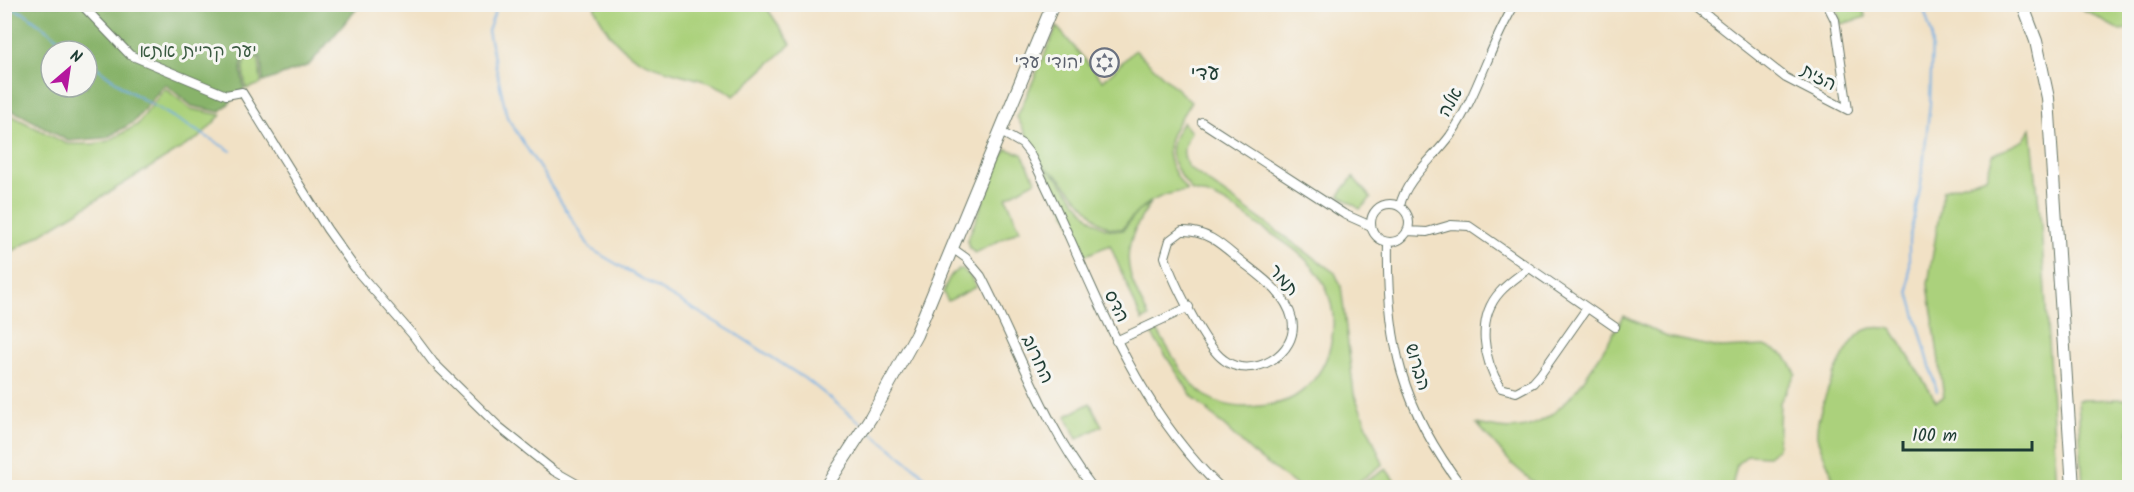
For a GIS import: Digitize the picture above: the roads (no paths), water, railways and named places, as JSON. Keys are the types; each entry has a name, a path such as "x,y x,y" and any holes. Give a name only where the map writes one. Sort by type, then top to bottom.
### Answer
{"street":[{"path":"81,4 130,55 226,95 242,92 327,229 357,271 433,362 506,432 554,471 584,488"},
{"path":"825,488 870,417 916,335 1053,4"},
{"name":"אלה","path":"1400,207 1402,195 1434,157 1460,120 1481,81 1499,32 1515,4"},
{"name":"הזית","path":"1692,4 1786,78 1848,110 1834,20 1827,4"},
{"path":"2022,4 2036,41 2048,98 2073,488"},
{"path":"1202,122 1344,214 1371,226"},
{"name":"הדס","path":"1001,132 1022,144 1030,154 1116,341 1163,421 1181,446 1221,488"},
{"path":"1394,204 1400,207 1408,217 1407,231 1398,240 1388,242 1377,236 1371,226 1371,219 1378,208 1394,204"},
{"path":"1407,231 1427,232 1451,225 1469,226 1615,327"},
{"name":"תמר","path":"1192,231 1212,238 1273,288 1288,309 1293,329 1283,352 1271,362 1247,368 1236,366 1216,354 1189,306 1165,257 1166,248 1176,234 1192,231"},
{"name":"הברוש","path":"1388,242 1387,288 1393,346 1399,371 1421,423 1462,488"},
{"name":"החרוב","path":"952,248 966,258 981,276 1042,407 1059,438 1093,488"},
{"path":"1529,268 1500,292 1492,303 1485,322 1488,356 1501,388 1516,392 1533,383 1587,309"},
{"path":"1116,341 1189,306"}],"waterway":[{"path":"498,4 488,31 507,117 591,249 736,334 810,382 861,423"},
{"path":"1922,4 1932,35 1930,103 1921,184 1909,240 1909,292 1937,391"},
{"path":"4,5 26,14 59,39"},
{"path":"99,69 127,90 231,151"},
{"path":"867,429 918,470 935,488"}],"place":[{"name":"יהודי עדי","path":"1104,62"}],"district":[{"name":"עדי","path":"1205,73"}],"park label":[{"name":"יער קריית אתא","path":"198,51"}]}
